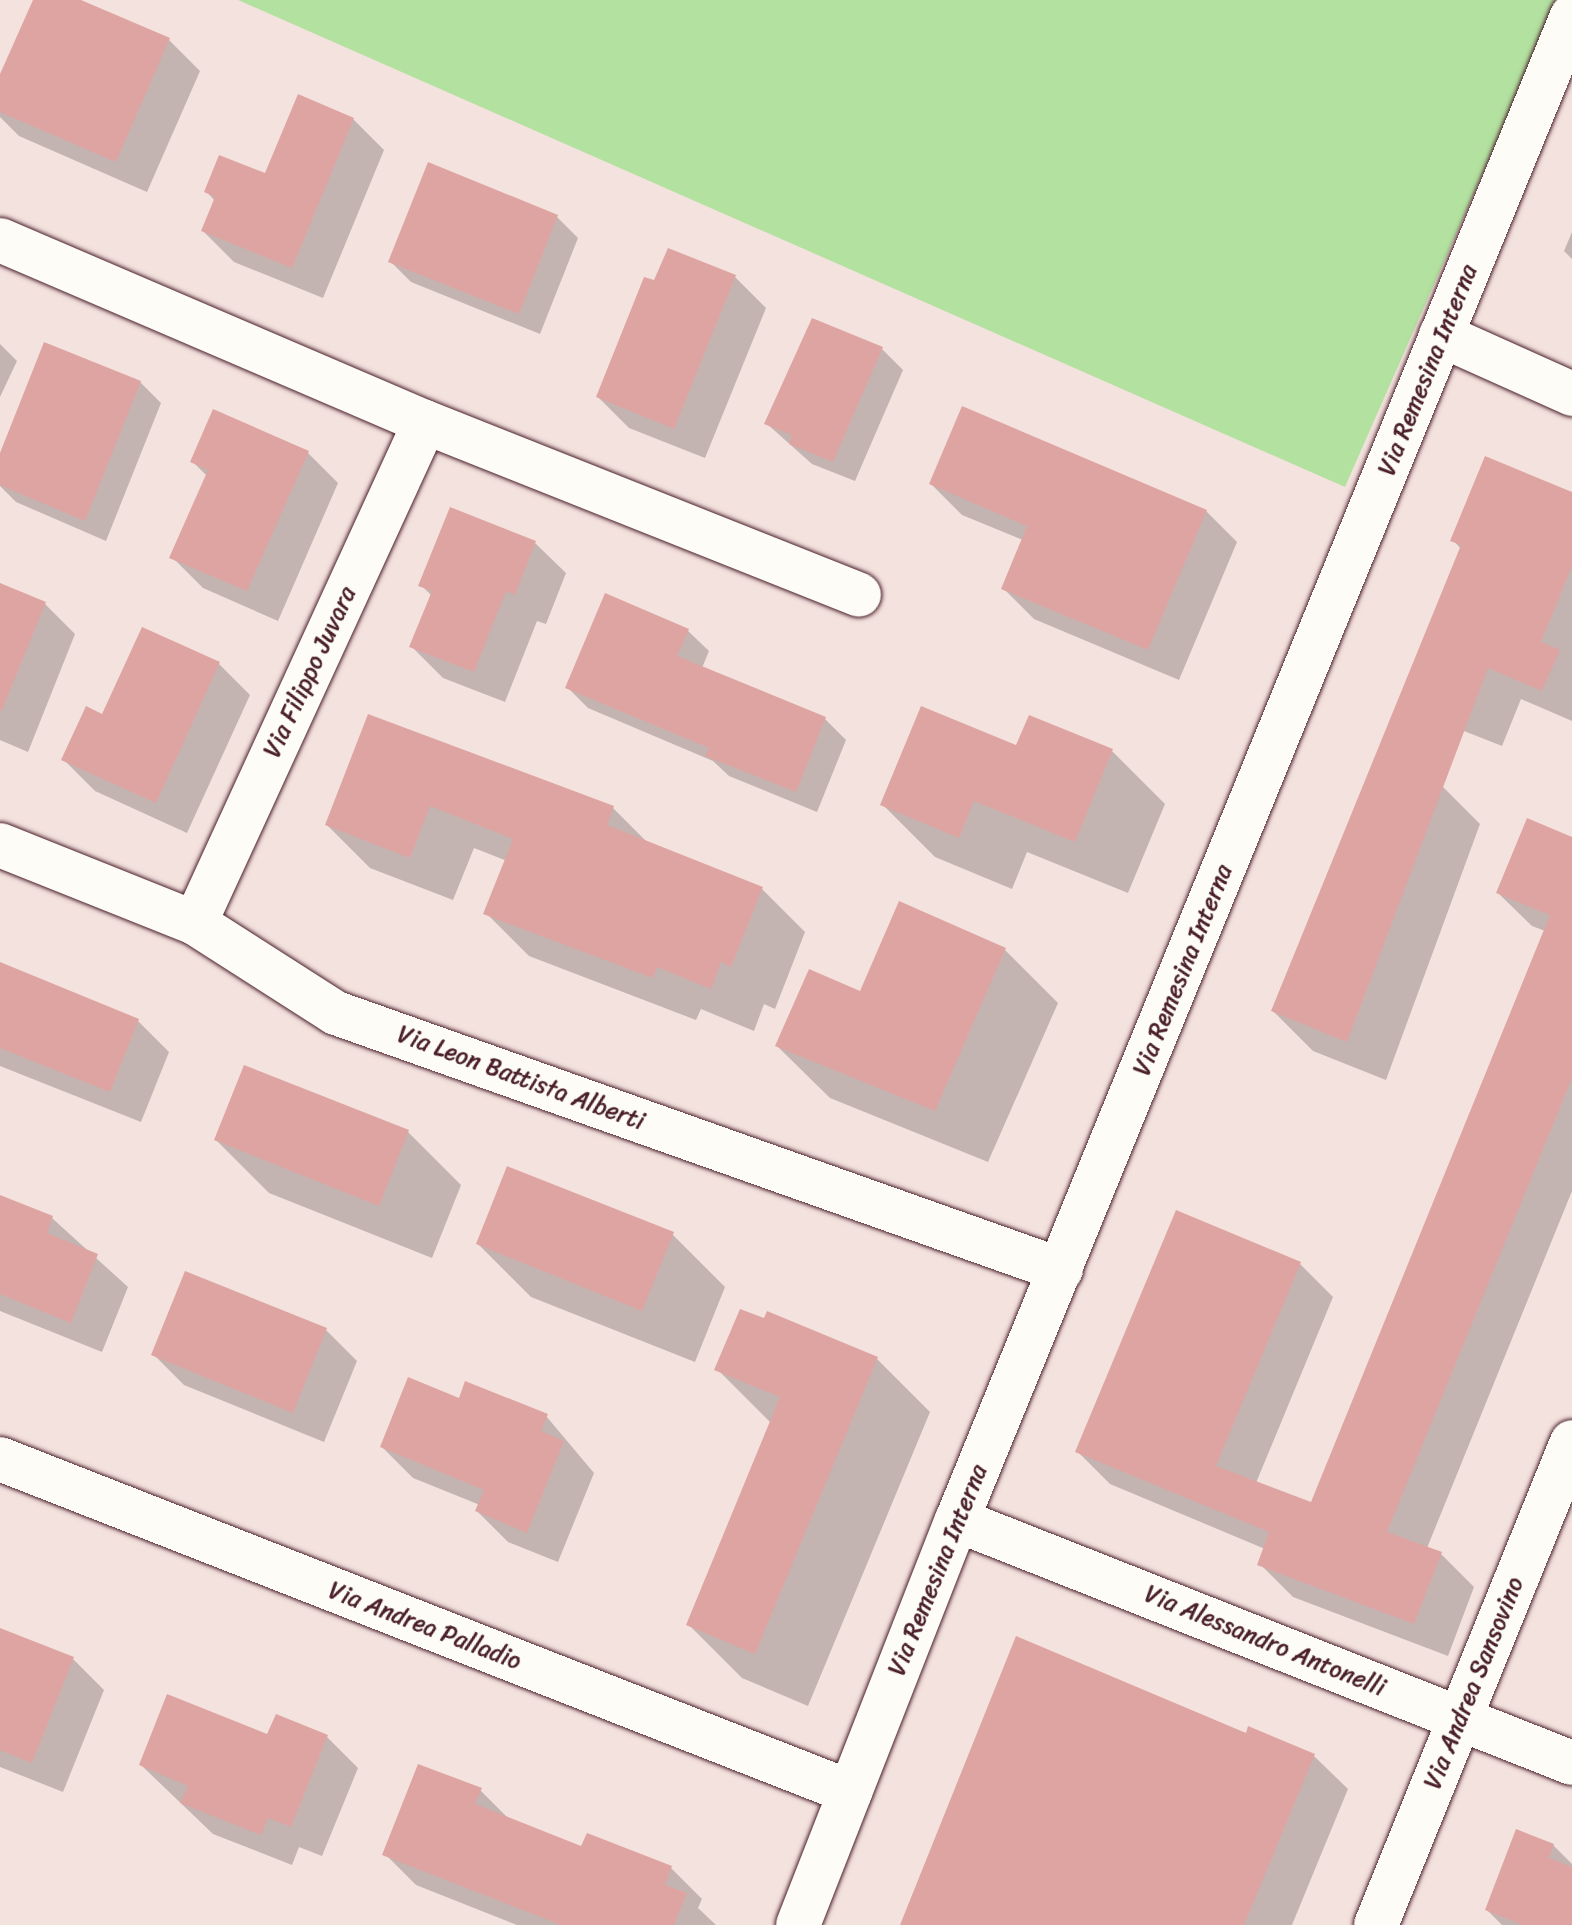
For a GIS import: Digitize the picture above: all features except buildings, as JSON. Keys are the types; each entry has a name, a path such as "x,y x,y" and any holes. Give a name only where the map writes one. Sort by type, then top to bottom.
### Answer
{"street":[{"name":"Via Remesina Interna","path":"798,1925 957,1520 1572,16"},
{"path":"0,240 425,422 859,595"},
{"path":"1441,335 1572,394"},
{"name":"Via Filippo Juvara","path":"195,923 425,422"},
{"name":"Via Leon Battista Alberti","path":"0,845 195,923 336,1013 1061,1270"},
{"name":"Via Andrea Sansovino","path":"1376,1925 1572,1442"},
{"name":"Via Andrea Palladio","path":"0,1459 850,1792"},
{"name":"Via Alessandro Antonelli","path":"957,1520 1572,1763"}],"green space":[{"path":"238,0 1559,0 1345,487"}]}
